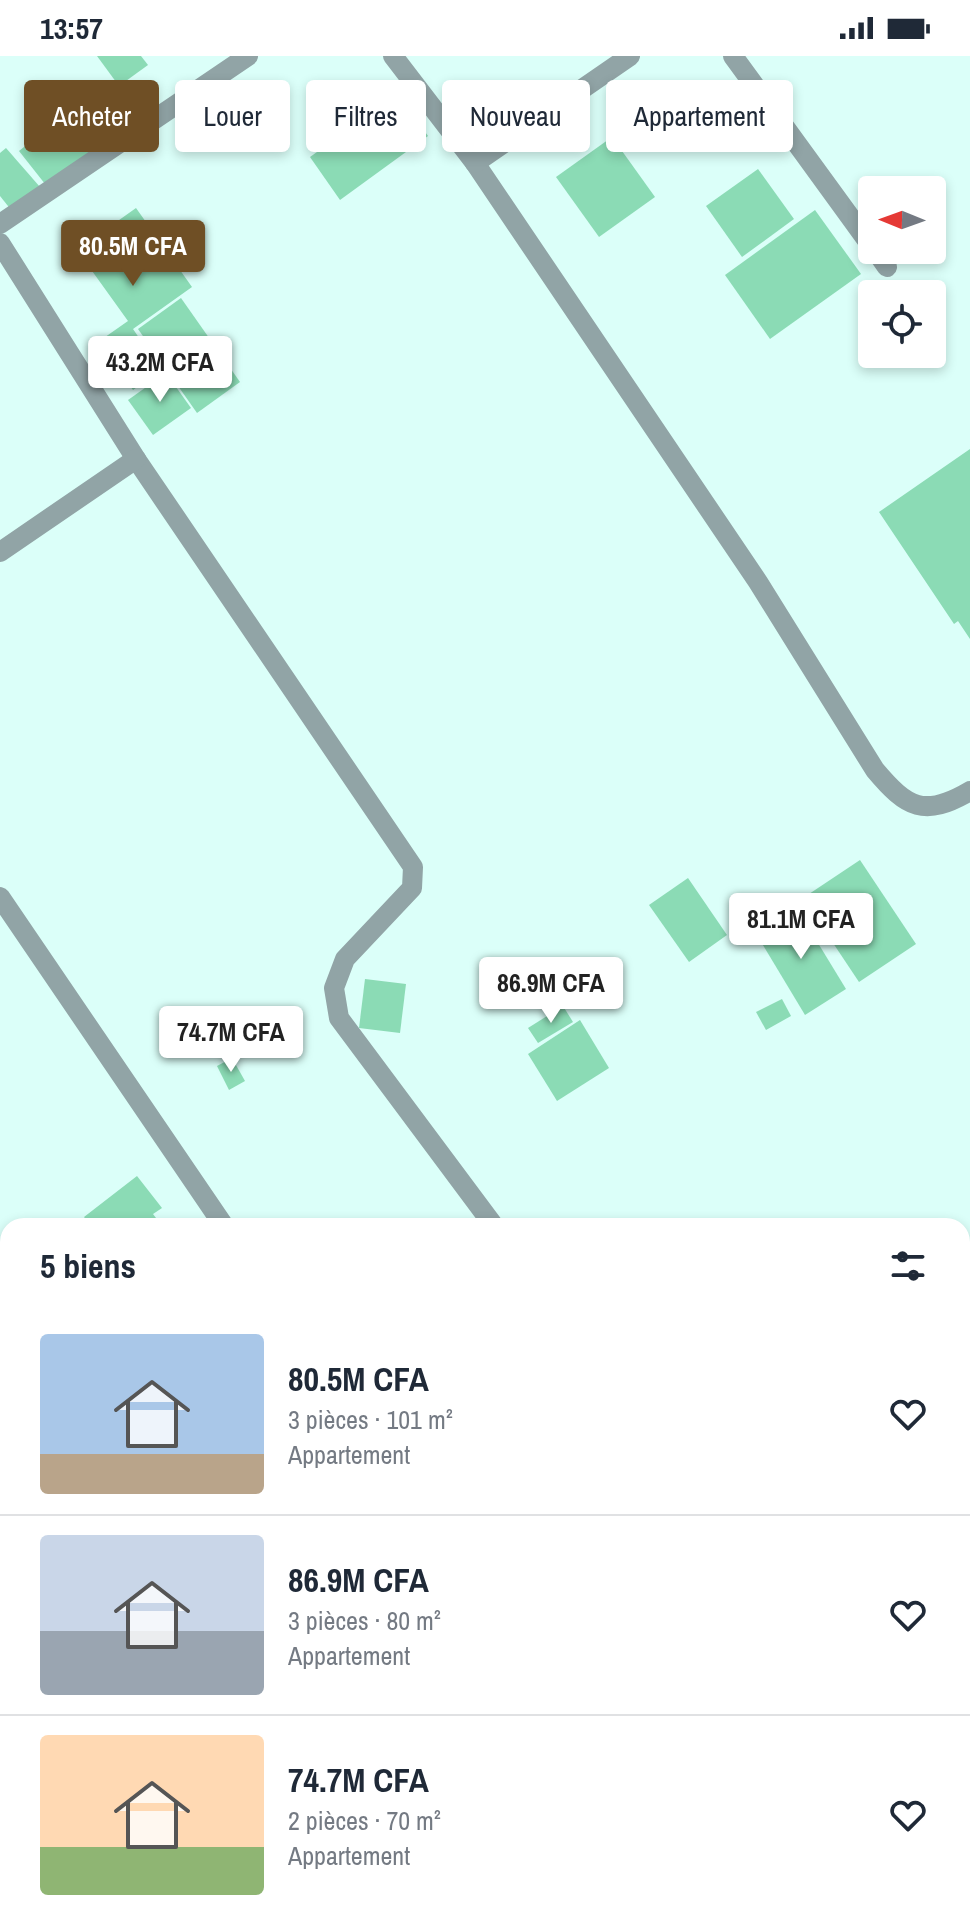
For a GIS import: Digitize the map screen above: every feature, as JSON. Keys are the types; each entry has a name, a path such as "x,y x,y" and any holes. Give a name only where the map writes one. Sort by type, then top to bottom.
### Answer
{"street":[{"path":"0,224 248,56"},
{"path":"393,56 475,163 758,582 875,770 896,795 918,807 942,807 970,791"},
{"path":"475,163 630,56"},
{"path":"733,56 858,227"},
{"path":"0,243 136,459 413,867 412,888 345,959 334,988 339,1018 488,1218"},
{"path":"0,552 136,459"},
{"path":"0,897 219,1218"}],"building":[{"path":"97,56 141,56 148,65 127,80 115,80"},
{"path":"606,141 606,152 623,152 655,197 599,237 556,177"},
{"path":"24,147 24,152 95,152 49,189 19,151"},
{"path":"6,148 40,187 12,211 0,196 0,153"},
{"path":"317,152 406,152 340,200 310,157"},
{"path":"758,169 794,219 742,257 706,206"},
{"path":"136,208 192,287 133,329 161,370 133,390 98,342 128,321 77,250"},
{"path":"815,210 861,274 770,339 725,275"},
{"path":"181,298 240,382 197,413 138,329"},
{"path":"166,373 191,408 153,435 128,400"},
{"path":"970,449 970,639 958,621 954,624 879,512"},
{"path":"860,860 916,944 859,982 803,898"},
{"path":"688,878 727,935 689,962 649,905"},
{"path":"796,907 846,989 805,1015 755,932"},
{"path":"365,979 406,984 400,1033 359,1028"},
{"path":"782,999 791,1016 766,1030 756,1012"},
{"path":"563,1006 573,1022 538,1043 528,1028"},
{"path":"580,1020 609,1068 557,1101 528,1054"},
{"path":"232,1058 245,1081 229,1090 217,1066"},
{"path":"137,1176 162,1208 153,1214 156,1218 84,1217"}]}
